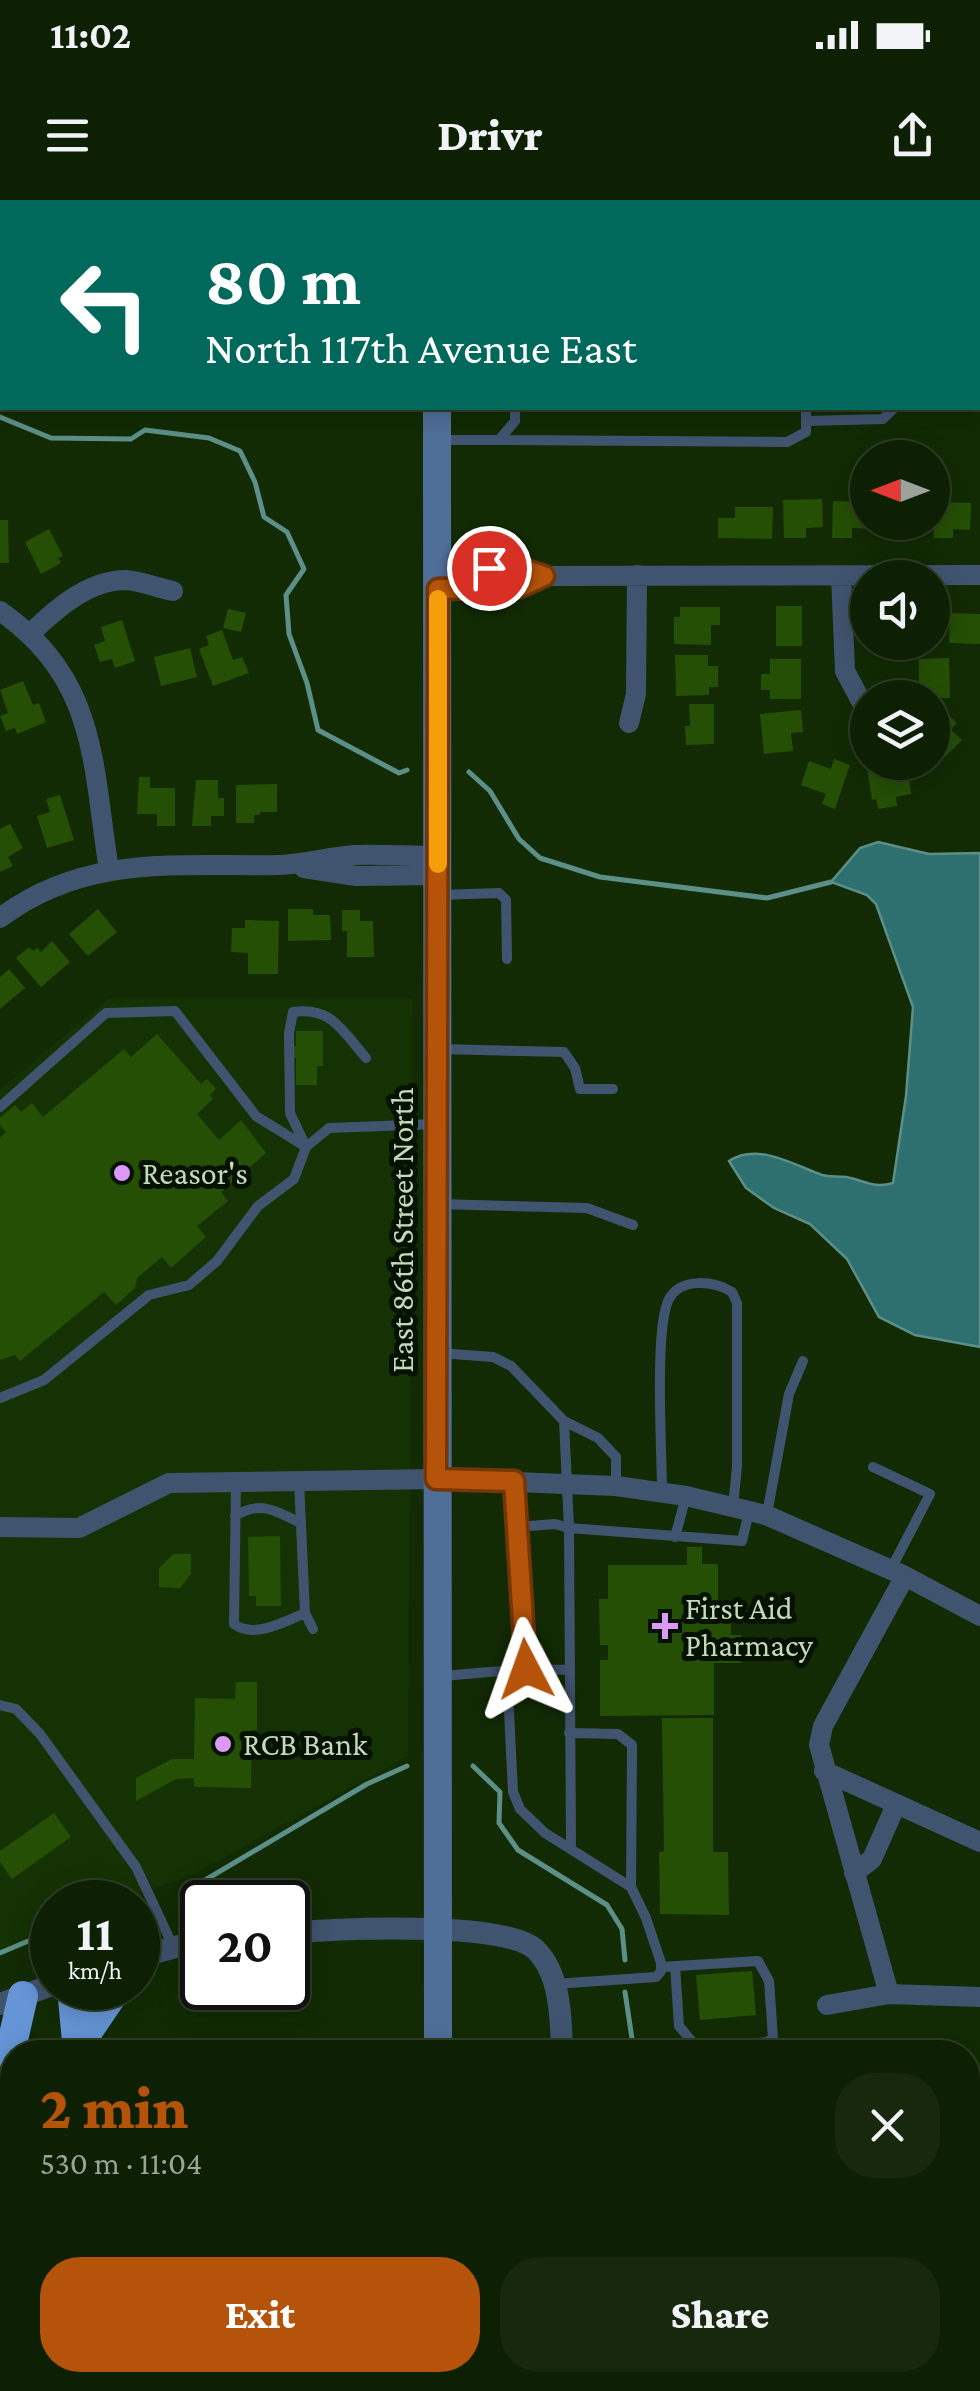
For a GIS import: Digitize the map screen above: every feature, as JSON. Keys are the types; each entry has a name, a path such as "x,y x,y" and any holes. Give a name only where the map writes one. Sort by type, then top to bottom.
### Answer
{"highway":[{"path":"6,2040 11,2000"},
{"path":"74,2010 77,2040"},
{"path":"84,2040 104,2010"}],"main road":[{"name":"East 86th Street North","path":"437,410 438,2040"}],"street":[{"path":"629,723 636,694 637,575"},
{"path":"437,579 520,587 544,576 980,575"},
{"path":"841,576 845,671 850,680"},
{"path":"30,633 68,600 110,583 127,580 172,591"},
{"path":"0,611 30,633 54,660 80,708 89,740 110,870"},
{"path":"0,918 44,892 110,870 183,864 283,865 356,876 438,875"},
{"path":"0,1527 80,1528 169,1483 436,1479 616,1486 686,1496 750,1511 898,1573 980,1616"},
{"path":"889,1994 824,1771 820,1745 823,1726 898,1573"},
{"path":"824,1771 980,1842"},
{"path":"854,1873 872,1860 896,1804"},
{"path":"310,1933 437,1930 509,1936 525,1942 538,1952 554,1984 561,2040"},
{"path":"160,1951 180,1946"},
{"path":"827,2005 889,1994 980,1997"}],"lane":[{"path":"499,440 516,421 515,410"},
{"path":"437,440 787,442 806,432 806,410"},
{"path":"806,421 848,414 883,419 892,410"},
{"path":"438,875 499,893 506,900 507,959"},
{"path":"306,1147 290,1113 293,1012 318,1010 330,1017 366,1058"},
{"path":"0,1106 106,1013 175,1012 256,1116 306,1147"},
{"path":"438,1049 564,1052 575,1068 580,1089 613,1090"},
{"path":"0,1398 44,1380 149,1295 189,1285 217,1262 258,1206 294,1179 306,1147 329,1128 438,1124"},
{"path":"438,1204 587,1208 632,1225"},
{"path":"662,1492 661,1352 667,1302 674,1292 708,1282 732,1292 737,1303 737,1466 750,1511"},
{"path":"437,1353 493,1358 511,1366 564,1421 598,1438 616,1457 616,1486"},
{"path":"517,1527 556,1524 742,1541 803,1361"},
{"path":"564,1421 572,1847"},
{"path":"873,1467 930,1494 898,1573"},
{"path":"298,1481 305,1612 313,1629"},
{"path":"514,1481 526,1669"},
{"path":"236,1482 234,1624 249,1631 280,1624 305,1612"},
{"path":"675,1537 686,1496"},
{"path":"235,1516 246,1508 260,1506 300,1523"},
{"path":"436,1677 526,1669 569,1670"},
{"path":"507,1671 513,1792 520,1809 545,1833 632,1887"},
{"path":"0,1705 16,1708 40,1734 136,1867 174,1947"},
{"path":"554,1984 656,1977 660,1967 632,1887 632,1744 618,1734 569,1733"},
{"path":"660,1967 758,1961 770,1981 770,2040"},
{"path":"675,1966 679,2026 691,2040"}],"shaded area":[{"path":"108,999 413,999 408,1756 192,1875 160,1887 160,1880 30,1880 30,1937 0,1950 0,1090"}],"water":[{"path":"878,842 929,854 980,853 980,1347 915,1335 879,1317 847,1259 810,1224 774,1208 746,1188 729,1161 764,1154 822,1175 875,1185 893,1183 906,1096 913,1007 876,904 867,895 831,882 860,848"}],"building":[{"path":"822,499 823,527 806,528 806,538 784,538 783,500"},
{"path":"833,501 850,501 850,538 832,538"},
{"path":"950,502 971,503 970,530 953,529 953,538"},
{"path":"735,507 773,507 772,539 718,538 718,518 735,518"},
{"path":"0,520 8,520 9,563 0,563"},
{"path":"49,529 63,556 58,558 61,563 41,574 25,542"},
{"path":"776,606 802,606 802,646 776,646"},
{"path":"680,607 720,607 720,625 711,625 711,645 674,644 674,617 680,617"},
{"path":"228,609 246,613 241,632 223,628"},
{"path":"950,613 980,614 980,644 950,643"},
{"path":"122,620 135,661 115,668 112,659 100,662 94,645 105,641 101,627"},
{"path":"222,630 233,660 242,657 249,673 213,686 199,649 209,645 206,636"},
{"path":"190,648 197,677 161,686 154,657"},
{"path":"675,655 708,655 708,666 718,666 718,687 709,687 709,695 676,696"},
{"path":"770,659 801,659 801,699 770,699 770,690 761,690 761,674 770,674"},
{"path":"919,660 949,660 950,680 919,680"},
{"path":"23,681 33,705 39,703 46,722 17,734 15,728 6,731 0,716 8,713 0,690"},
{"path":"689,704 714,704 714,744 686,745"},
{"path":"801,710 803,732 791,733 793,751 764,754 760,714"},
{"path":"950,716 957,723 951,730 962,740 950,752"},
{"path":"834,759 850,765 835,809 822,804 826,794 801,785 809,761 831,769"},
{"path":"139,777 150,777 150,788 175,788 175,826 157,826 157,814 137,814"},
{"path":"196,780 218,780 218,798 224,798 224,816 211,816 211,826 192,826"},
{"path":"869,780 909,780 911,794 896,797 897,806 878,809 876,799 872,800"},
{"path":"277,784 277,812 260,812 254,815 254,823 236,823 236,785"},
{"path":"60,795 74,840 47,848 37,816 50,812 46,799"},
{"path":"10,824 23,848 8,857 13,866 0,872 0,829"},
{"path":"98,909 117,932 88,956 69,934"},
{"path":"288,909 313,909 313,915 330,915 331,940 288,941"},
{"path":"342,910 360,910 360,921 373,921 374,957 347,957"},
{"path":"245,920 279,921 278,974 248,974 248,953 231,952 232,928 245,928"},
{"path":"52,941 70,962 41,987 16,958 29,947 41,952"},
{"path":"9,969 25,988 0,1009 0,977"},
{"path":"296,1031 323,1031 323,1066 317,1066 317,1085 296,1085 292,1046 296,1046"},
{"name":"Reasor's","path":"157,1034 201,1084 207,1079 216,1089 210,1095 213,1099 197,1114 219,1140 241,1120 266,1153 221,1192 228,1201 197,1226 206,1237 171,1268 162,1257 137,1278 135,1288 116,1305 104,1292 20,1361 15,1355 0,1360 0,1138 6,1132 0,1118 15,1105 21,1112 32,1103 43,1117 124,1049 131,1057"},
{"path":"280,1536 281,1606 256,1606 256,1596 249,1596 248,1537"},
{"name":"First Aid Pharmacy","path":"687,1547 702,1547 702,1564 718,1564 718,1617 731,1617 731,1635 741,1635 741,1663 714,1663 714,1715 600,1716 600,1660 608,1660 608,1645 600,1645 599,1599 608,1599 608,1565 687,1565"},
{"path":"173,1554 191,1554 191,1574 180,1588 159,1587 159,1568"},
{"name":"RCB Bank","path":"236,1682 257,1682 251,1788 194,1787 194,1778 176,1779 136,1801 136,1778 172,1759 194,1759 195,1698 235,1699"},
{"path":"662,1718 713,1718 713,1852 728,1852 729,1915 660,1914 659,1852 664,1851"},
{"path":"54,1813 71,1837 12,1879 0,1862 0,1851"},
{"path":"752,1971 756,2015 700,2020 696,1975"}],"waterway":[{"path":"0,417 51,438 131,439 145,430 209,438 240,451 255,482 264,517 287,532 304,569 286,595 289,634 307,683 318,730 399,773 407,770"},
{"path":"469,772 490,791 519,839 540,858 600,877 767,898 831,882"},
{"path":"205,1880 367,1784 407,1766"},
{"path":"473,1766 500,1792 499,1823 518,1850 607,1905 622,1929 625,1960"},
{"path":"0,1953 30,1940"},
{"path":"625,1992 632,2040"}],"slow traffic":[{"path":"438,599 438,864"}],"place":[{"name":"Reasor's","path":"122,1173"},
{"name":"First Aid Pharmacy","path":"665,1626"},
{"name":"RCB Bank","path":"223,1744"}],"route":[{"path":"489,568 520,568 544,576 520,587 438,589 436,1479 514,1481 526,1669"}]}
